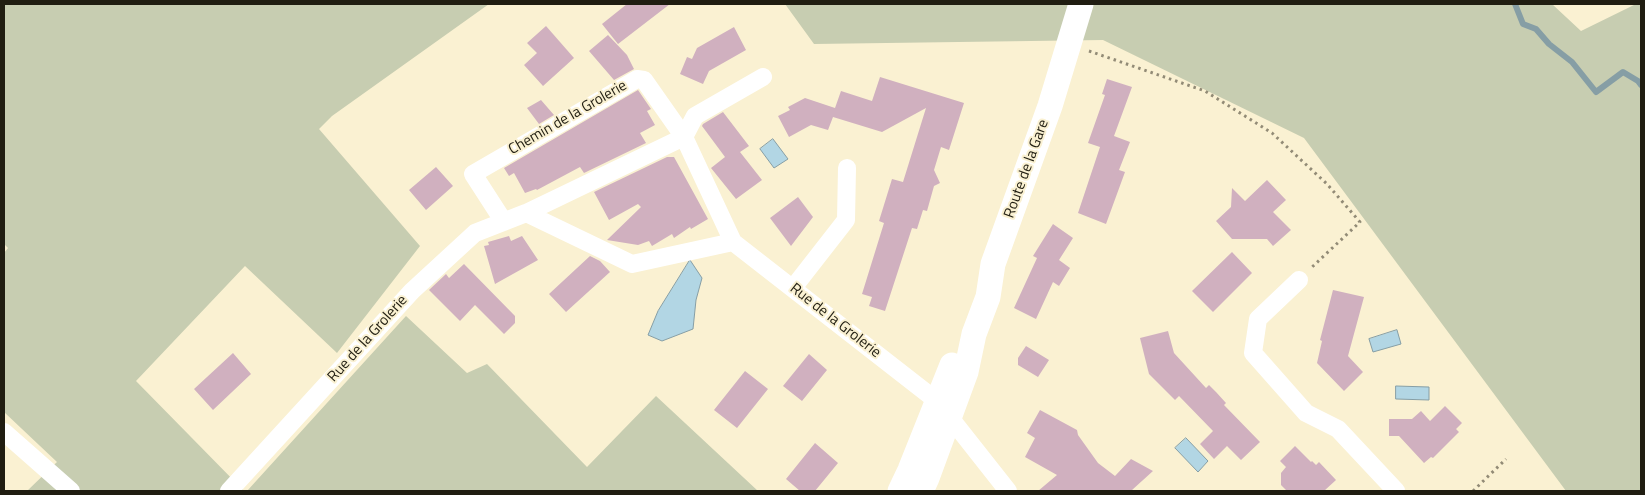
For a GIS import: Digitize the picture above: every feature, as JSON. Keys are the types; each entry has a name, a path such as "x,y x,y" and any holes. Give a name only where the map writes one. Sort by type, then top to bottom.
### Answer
{"street":[{"name":"Route de la Gare","path":"921,491 927,478 952,365 974,334 988,297 993,264 1050,106 1081,4"},
{"path":"684,137 695,116 763,78"},
{"name":"Chemin de la Grolerie","path":"504,222 473,174 637,79 644,80 684,137"},
{"name":"Rue de la Grolerie","path":"229,491 412,291 475,234 526,213 684,137 733,242 793,288 943,410 1008,491"},
{"path":"793,288 846,220 847,168"},
{"path":"526,213 632,264 733,242"},
{"path":"1299,280 1258,319 1252,353 1306,414 1338,429 1396,491"},
{"name":"Route de la Gare","path":"900,491 943,410"},
{"path":"4,432 71,491"}],"path":[{"path":"1070,44 1206,91 1272,133 1327,184 1360,222 1299,280"},
{"path":"1473,491 1506,459"}],"green space":[{"path":"4,4 489,4 332,116 319,129 420,246 337,353 245,266 136,381 244,491 27,491 57,462 4,412 4,253 8,248 4,244"},
{"path":"785,4 1552,4 1581,31 1636,4 1641,4 1641,491 1566,491 1304,138 1103,40 814,44"},
{"path":"406,316 467,373 487,364 587,467 656,396 758,491 247,491"}],"water":[{"path":"773,139 788,159 774,168 760,149"},
{"path":"690,260 702,278 696,300 693,329 662,341 648,335 658,311"},
{"path":"1397,330 1401,344 1373,352 1369,339"},
{"path":"1396,386 1429,387 1429,400 1396,399"},
{"path":"1186,438 1208,461 1198,472 1175,448"}],"building":[{"path":"627,4 670,4 618,44 602,24"},
{"path":"546,26 574,58 543,86 524,65 537,53 527,43"},
{"path":"734,27 746,50 709,71 703,84 680,74 687,57 692,59 697,48"},
{"path":"608,35 627,55 634,69 614,80 589,51"},
{"path":"880,77 964,103 949,150 941,147 934,170 940,183 934,186 927,211 923,210 917,229 912,228 885,311 869,306 872,297 862,294 884,223 879,221 892,179 903,182 926,108 882,132 833,117 828,130 811,125 789,137 778,116 790,110 788,107 805,98 835,108 841,91 872,101"},
{"path":"1107,79 1132,87 1114,136 1130,142 1119,170 1125,172 1106,224 1078,213 1100,147 1088,143 1105,95 1102,94"},
{"path":"638,90 651,109 647,111 655,125 640,133 646,143 584,173 580,167 537,190 525,193 514,173 509,176 504,168"},
{"path":"541,100 554,115 539,124 527,108"},
{"path":"723,112 749,146 740,152 762,180 736,199 711,168 725,157 702,126"},
{"path":"667,157 674,157 708,219 691,229 690,227 674,238 672,234 652,246 649,241 638,245 607,240 641,207 638,204 609,220 594,192"},
{"path":"436,167 453,186 426,210 409,190"},
{"path":"1267,180 1286,200 1273,212 1291,230 1273,246 1267,239 1232,239 1216,221 1231,207 1232,188 1245,201"},
{"path":"798,197 813,217 791,246 770,218"},
{"path":"1053,224 1073,238 1059,260 1070,268 1059,286 1053,282 1036,319 1014,308 1037,258 1033,256"},
{"path":"509,236 511,241 522,236 538,260 495,284 484,246 489,245 488,242"},
{"path":"1232,252 1252,273 1213,312 1192,291"},
{"path":"590,256 600,261 610,272 566,312 549,294"},
{"path":"464,264 515,316 515,323 504,334 475,305 460,321 429,290 446,274 449,278"},
{"path":"1333,290 1364,297 1348,356 1363,372 1344,391 1317,363 1322,341 1320,340"},
{"path":"1168,331 1174,353 1206,388 1209,385 1216,392 1226,403 1224,405 1260,442 1241,460 1227,446 1214,459 1200,444 1213,431 1179,396 1175,400 1149,374 1140,338"},
{"path":"1026,346 1049,360 1038,377 1018,365 1018,358"},
{"path":"233,353 251,374 213,410 194,389"},
{"path":"809,354 827,370 802,401 783,386"},
{"path":"745,371 768,389 737,428 714,410"},
{"path":"1445,406 1462,423 1456,429 1459,432 1433,458 1431,457 1424,463 1399,436 1389,436 1389,419 1412,419 1421,411 1430,421"},
{"path":"1040,410 1077,430 1078,435 1098,463 1115,476 1131,459 1153,471 1132,490 1134,491 1038,491 1057,475 1025,457 1035,438 1027,433"},
{"path":"815,443 838,463 815,491 800,491 786,479"},
{"path":"1295,446 1311,462 1316,465 1319,462 1336,480 1324,491 1287,491 1281,485 1281,473 1286,467 1280,461"}],"waterway":[{"path":"1515,4 1523,24 1536,29 1549,44 1572,62 1596,92 1623,72 1641,85"}]}
